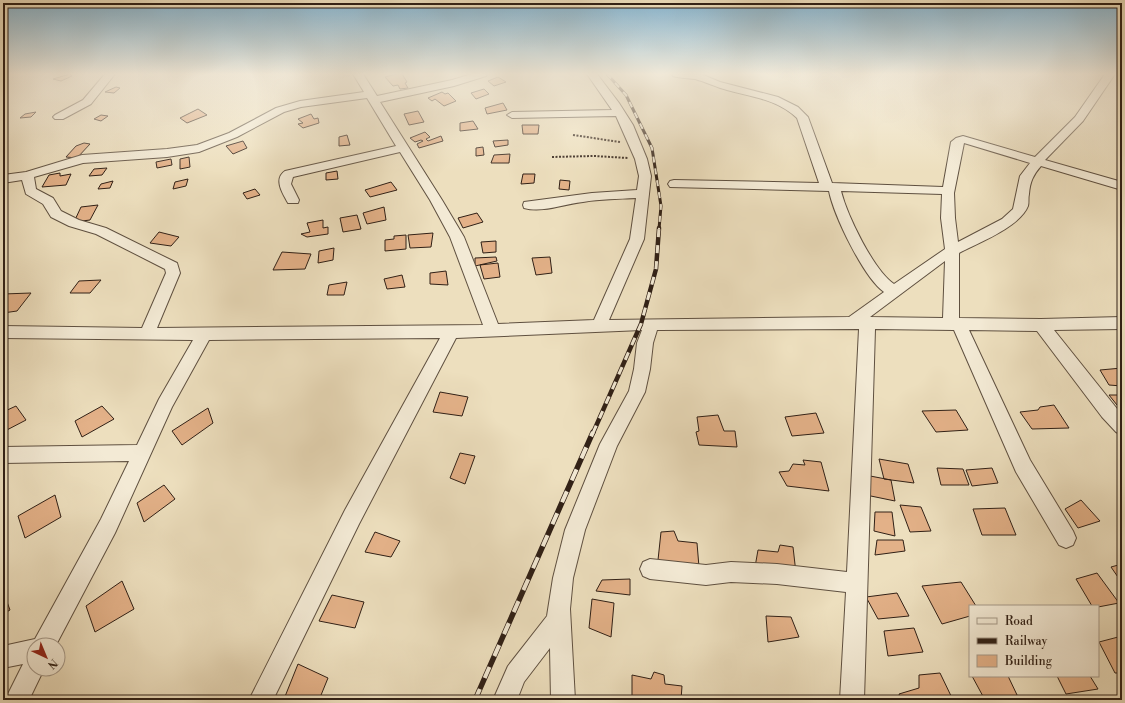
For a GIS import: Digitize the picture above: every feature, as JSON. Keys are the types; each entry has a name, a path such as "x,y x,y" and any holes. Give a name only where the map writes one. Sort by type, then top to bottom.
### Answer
{"street":[{"path":"59,117 78,107"},
{"path":"3,180 82,159 153,155 199,148 233,135 280,110 291,107"},
{"path":"378,107 436,200 457,237 493,331"},
{"path":"599,326 637,239 645,176 635,143 616,107"},
{"path":"791,107 802,117 830,188 863,252 881,281 894,291"},
{"path":"852,700 856,583 860,323 894,291 928,265 1007,222 1019,211 1022,204 1026,176 1047,150 1079,119 1087,107"},
{"path":"512,116 557,113 620,113"},
{"path":"1066,538 1018,455 955,325 952,251 948,218 948,191 957,142 964,139 1122,186"},
{"path":"293,200 285,184 286,176 289,174 403,148"},
{"path":"26,175 30,191 48,201 56,214 74,223 101,231 172,266 173,273 147,334"},
{"path":"674,184 948,191"},
{"path":"530,205 547,205 591,197 643,194"},
{"path":"3,332 204,334 450,332 651,324 860,323 1041,325 1122,323"},
{"path":"563,700 560,607 563,578 575,530 609,444 637,392 642,369 645,343 651,324"},
{"path":"1041,325 1108,412 1122,427"},
{"path":"261,700 352,518 450,332"},
{"path":"48,637 108,526 165,404 204,334"},
{"path":"3,455 142,453"},
{"path":"650,568 706,575 731,572 776,574 856,583"},
{"path":"505,700 516,674 556,622 560,607"},
{"path":"3,657 26,652"},
{"path":"17,700 28,677"}],"path":[{"path":"573,135 605,141 635,143"},
{"path":"552,157 594,156 641,159"}],"building":[{"path":"505,107 507,110 487,114 485,108"},
{"path":"198,109 207,115 187,123 180,118"},
{"path":"418,111 424,122 409,125 404,114"},
{"path":"36,112 31,117 20,118 25,114"},
{"path":"311,114 314,119 318,118 319,123 303,128 298,124 303,123 298,119"},
{"path":"101,115 108,116 101,121 94,119"},
{"path":"473,121 478,129 460,131 460,123"},
{"path":"522,125 539,125 538,134 523,134"},
{"path":"425,132 430,137 426,139 428,141 441,136 443,141 419,148 417,144 423,141 421,140 415,142 410,138"},
{"path":"347,135 350,145 339,146 339,137"},
{"path":"508,140 508,145 495,147 493,141"},
{"path":"243,141 247,148 233,154 226,146"},
{"path":"84,143 90,144 77,158 66,157 76,146"},
{"path":"483,147 484,155 476,156 476,148"},
{"path":"510,154 509,163 491,163 494,155"},
{"path":"189,157 190,167 180,169 180,159"},
{"path":"171,159 172,165 157,168 156,162"},
{"path":"107,168 102,175 89,176 94,169"},
{"path":"337,171 338,179 326,180 326,173"},
{"path":"60,173 60,176 71,174 66,185 42,187 49,175"},
{"path":"523,174 535,174 534,183 521,184"},
{"path":"188,179 186,186 173,189 175,182"},
{"path":"560,180 570,181 569,190 559,189"},
{"path":"113,181 110,188 98,189 101,184"},
{"path":"391,182 397,190 370,197 365,190"},
{"path":"255,189 260,195 247,199 243,193"},
{"path":"98,205 90,220 74,222 81,207"},
{"path":"384,207 386,220 367,224 363,213"},
{"path":"477,213 483,222 463,228 458,218"},
{"path":"357,215 361,229 343,232 340,218"},
{"path":"323,220 323,228 328,227 328,234 307,237 301,234 310,232 307,223"},
{"path":"159,232 179,237 171,246 150,243"},
{"path":"433,233 431,247 410,248 408,235"},
{"path":"406,235 406,249 385,251 385,240 394,239 394,236"},
{"path":"496,241 496,252 483,253 481,242"},
{"path":"334,248 333,260 318,263 319,251"},
{"path":"282,252 311,254 305,269 273,270"},
{"path":"496,257 497,261 475,266 475,258"},
{"path":"550,257 552,273 536,275 532,258"},
{"path":"498,263 500,277 484,279 480,265"},
{"path":"446,271 448,285 430,284 430,273"},
{"path":"402,275 405,287 387,289 384,279"},
{"path":"101,280 90,293 70,293 79,281"},
{"path":"347,282 344,295 327,295 329,285"},
{"path":"31,293 17,311 3,313 6,305 3,305 3,294"},
{"path":"1122,368 1122,386 1109,385 1100,370"},
{"path":"440,392 468,397 462,416 433,412"},
{"path":"1109,395 1122,395 1122,407 1117,405"},
{"path":"1054,405 1069,428 1032,429 1020,412 1038,410 1040,407"},
{"path":"16,406 26,420 3,432 3,412"},
{"path":"102,406 114,419 82,437 75,421"},
{"path":"208,408 213,423 182,445 172,431"},
{"path":"956,410 968,430 936,432 922,411"},
{"path":"816,413 824,433 792,436 785,417"},
{"path":"718,415 724,431 735,431 737,447 699,445 696,432 699,431 697,417"},
{"path":"460,453 475,456 465,484 450,478"},
{"path":"879,459 908,464 914,483 884,479"},
{"path":"803,460 821,462 829,491 787,486 779,472 789,471 793,464 805,465"},
{"path":"937,468 963,469 969,485 941,485"},
{"path":"992,468 998,483 972,486 966,470"},
{"path":"865,475 891,480 895,501 866,495"},
{"path":"164,485 175,499 144,522 137,503"},
{"path":"55,495 61,517 25,538 18,516"},
{"path":"1081,500 1100,521 1078,528 1065,509"},
{"path":"900,505 921,507 931,531 910,532"},
{"path":"1005,508 1016,535 982,535 973,509"},
{"path":"875,512 892,512 895,536 874,531"},
{"path":"674,531 678,541 697,543 699,567 658,560 661,532"},
{"path":"375,532 400,541 391,557 365,552"},
{"path":"877,540 903,540 905,551 875,555"},
{"path":"780,545 793,547 796,573 755,567 758,550 778,552"},
{"path":"1122,564 1122,583 1111,567"},
{"path":"1097,573 1119,603 1099,607 1099,605 1091,605 1076,579"},
{"path":"630,579 630,595 596,591 602,580"},
{"path":"122,581 134,609 95,632 86,606"},
{"path":"961,582 975,605 969,605 969,616 942,624 922,586"},
{"path":"3,591 10,610 3,614"},
{"path":"897,593 909,616 878,619 866,597"},
{"path":"332,595 364,602 355,628 319,621"},
{"path":"592,599 614,603 611,637 589,628"},
{"path":"766,616 791,617 799,637 768,642"},
{"path":"914,628 923,652 888,656 884,631"},
{"path":"1122,636 1122,673 1115,673 1099,642"},
{"path":"298,664 328,678 319,700 284,699"},
{"path":"654,672 664,675 665,684 682,686 681,700 632,700 632,675 651,679"},
{"path":"940,673 953,700 901,700 899,694 919,688 919,675"},
{"path":"973,677 1008,677 1018,697 1001,700 985,700"},
{"path":"1058,677 1091,677 1098,689 1066,694"}],"railway":[{"path":"632,107 652,148 661,206 659,229"},
{"path":"593,433 641,324 656,269 659,228"},
{"path":"475,700 593,432"}]}
